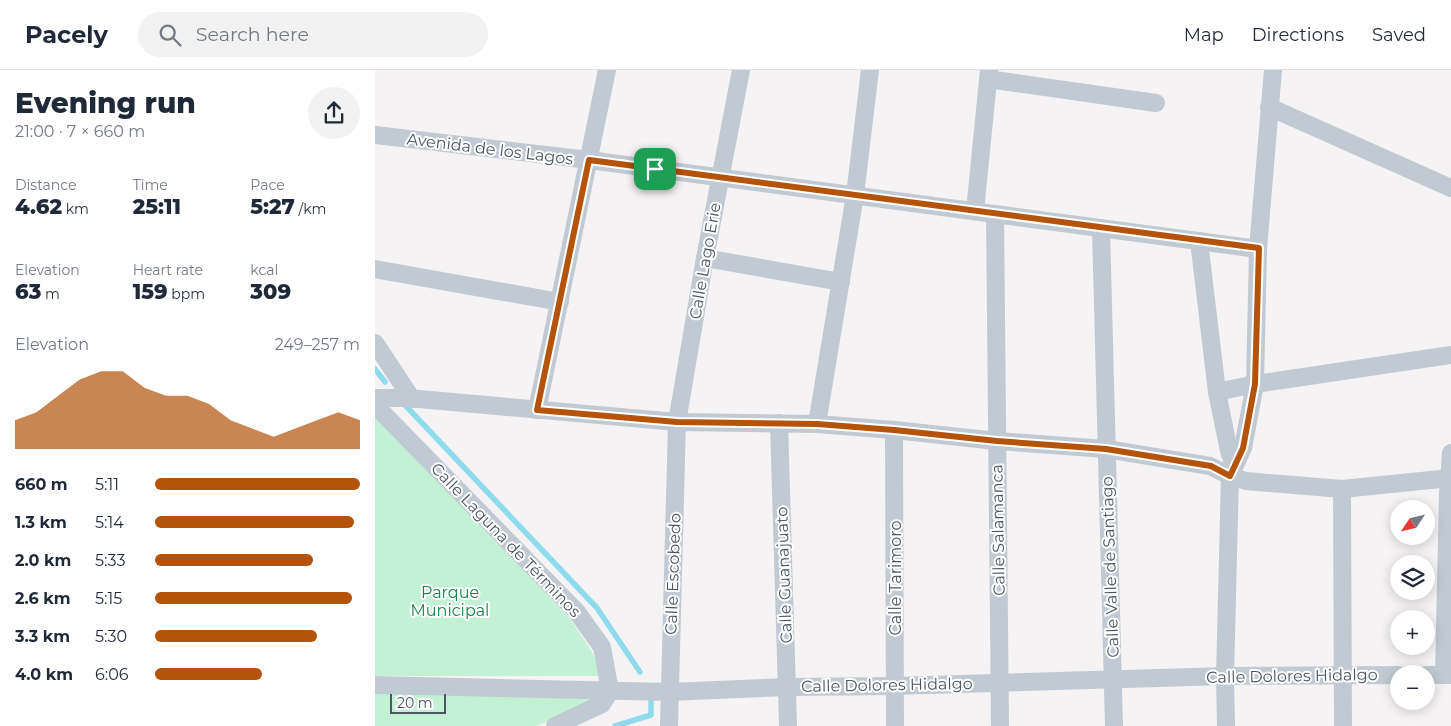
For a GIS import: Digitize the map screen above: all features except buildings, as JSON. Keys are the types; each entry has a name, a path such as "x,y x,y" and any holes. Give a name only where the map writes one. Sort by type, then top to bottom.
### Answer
{"street":[{"path":"537,410 607,70"},
{"name":"Calle Lago Erie","path":"677,422 705,258 741,70"},
{"path":"817,424 855,195 871,70"},
{"path":"1232,471 1243,448 1255,384 1259,248 1273,70"},
{"path":"975,211 989,75 1156,103"},
{"path":"1269,107 1451,188"},
{"name":"Avenida de los Lagos","path":"375,135 589,160 1259,248"},
{"name":"Calle Salamanca","path":"995,214 1000,726"},
{"name":"Calle Valle de Santiago","path":"1101,228 1114,726"},
{"path":"1199,241 1217,392 1232,471 1225,726"},
{"path":"705,258 841,282"},
{"path":"375,269 560,302"},
{"path":"375,343 412,399"},
{"path":"1217,392 1255,384 1451,355"},
{"path":"375,398 412,399 677,422 817,424 1106,449 1211,466 1232,471 1246,481 1342,489 1450,486"},
{"name":"Calle Laguna de Términos","path":"375,405 577,612 602,647 610,691"},
{"name":"Calle Escobedo","path":"669,726 677,422"},
{"name":"Calle Guanajuato","path":"779,423 788,726"},
{"name":"Calle Tarimoro","path":"894,430 895,726"},
{"path":"1435,675 1448,675 1451,453"},
{"path":"1342,489 1343,726"},
{"name":"Calle Dolores Hidalgo","path":"375,685 669,692 787,687 1114,681 1225,676 1390,675"},
{"path":"555,726 602,704 610,691"}],"green space":[{"name":"Parque Municipal","path":"375,416 568,616 592,652 602,676 375,676"},
{"path":"375,693 586,694 602,700 536,726 375,726"}],"waterway":[{"path":"375,369 385,382"},
{"path":"405,405 597,608 640,672"},
{"path":"615,726 651,715 651,697"}],"route":[{"path":"589,160 655,169 1259,248 1255,384 1243,448 1230,476 1211,466 1106,449 817,424 677,422 537,410 589,160"}]}
